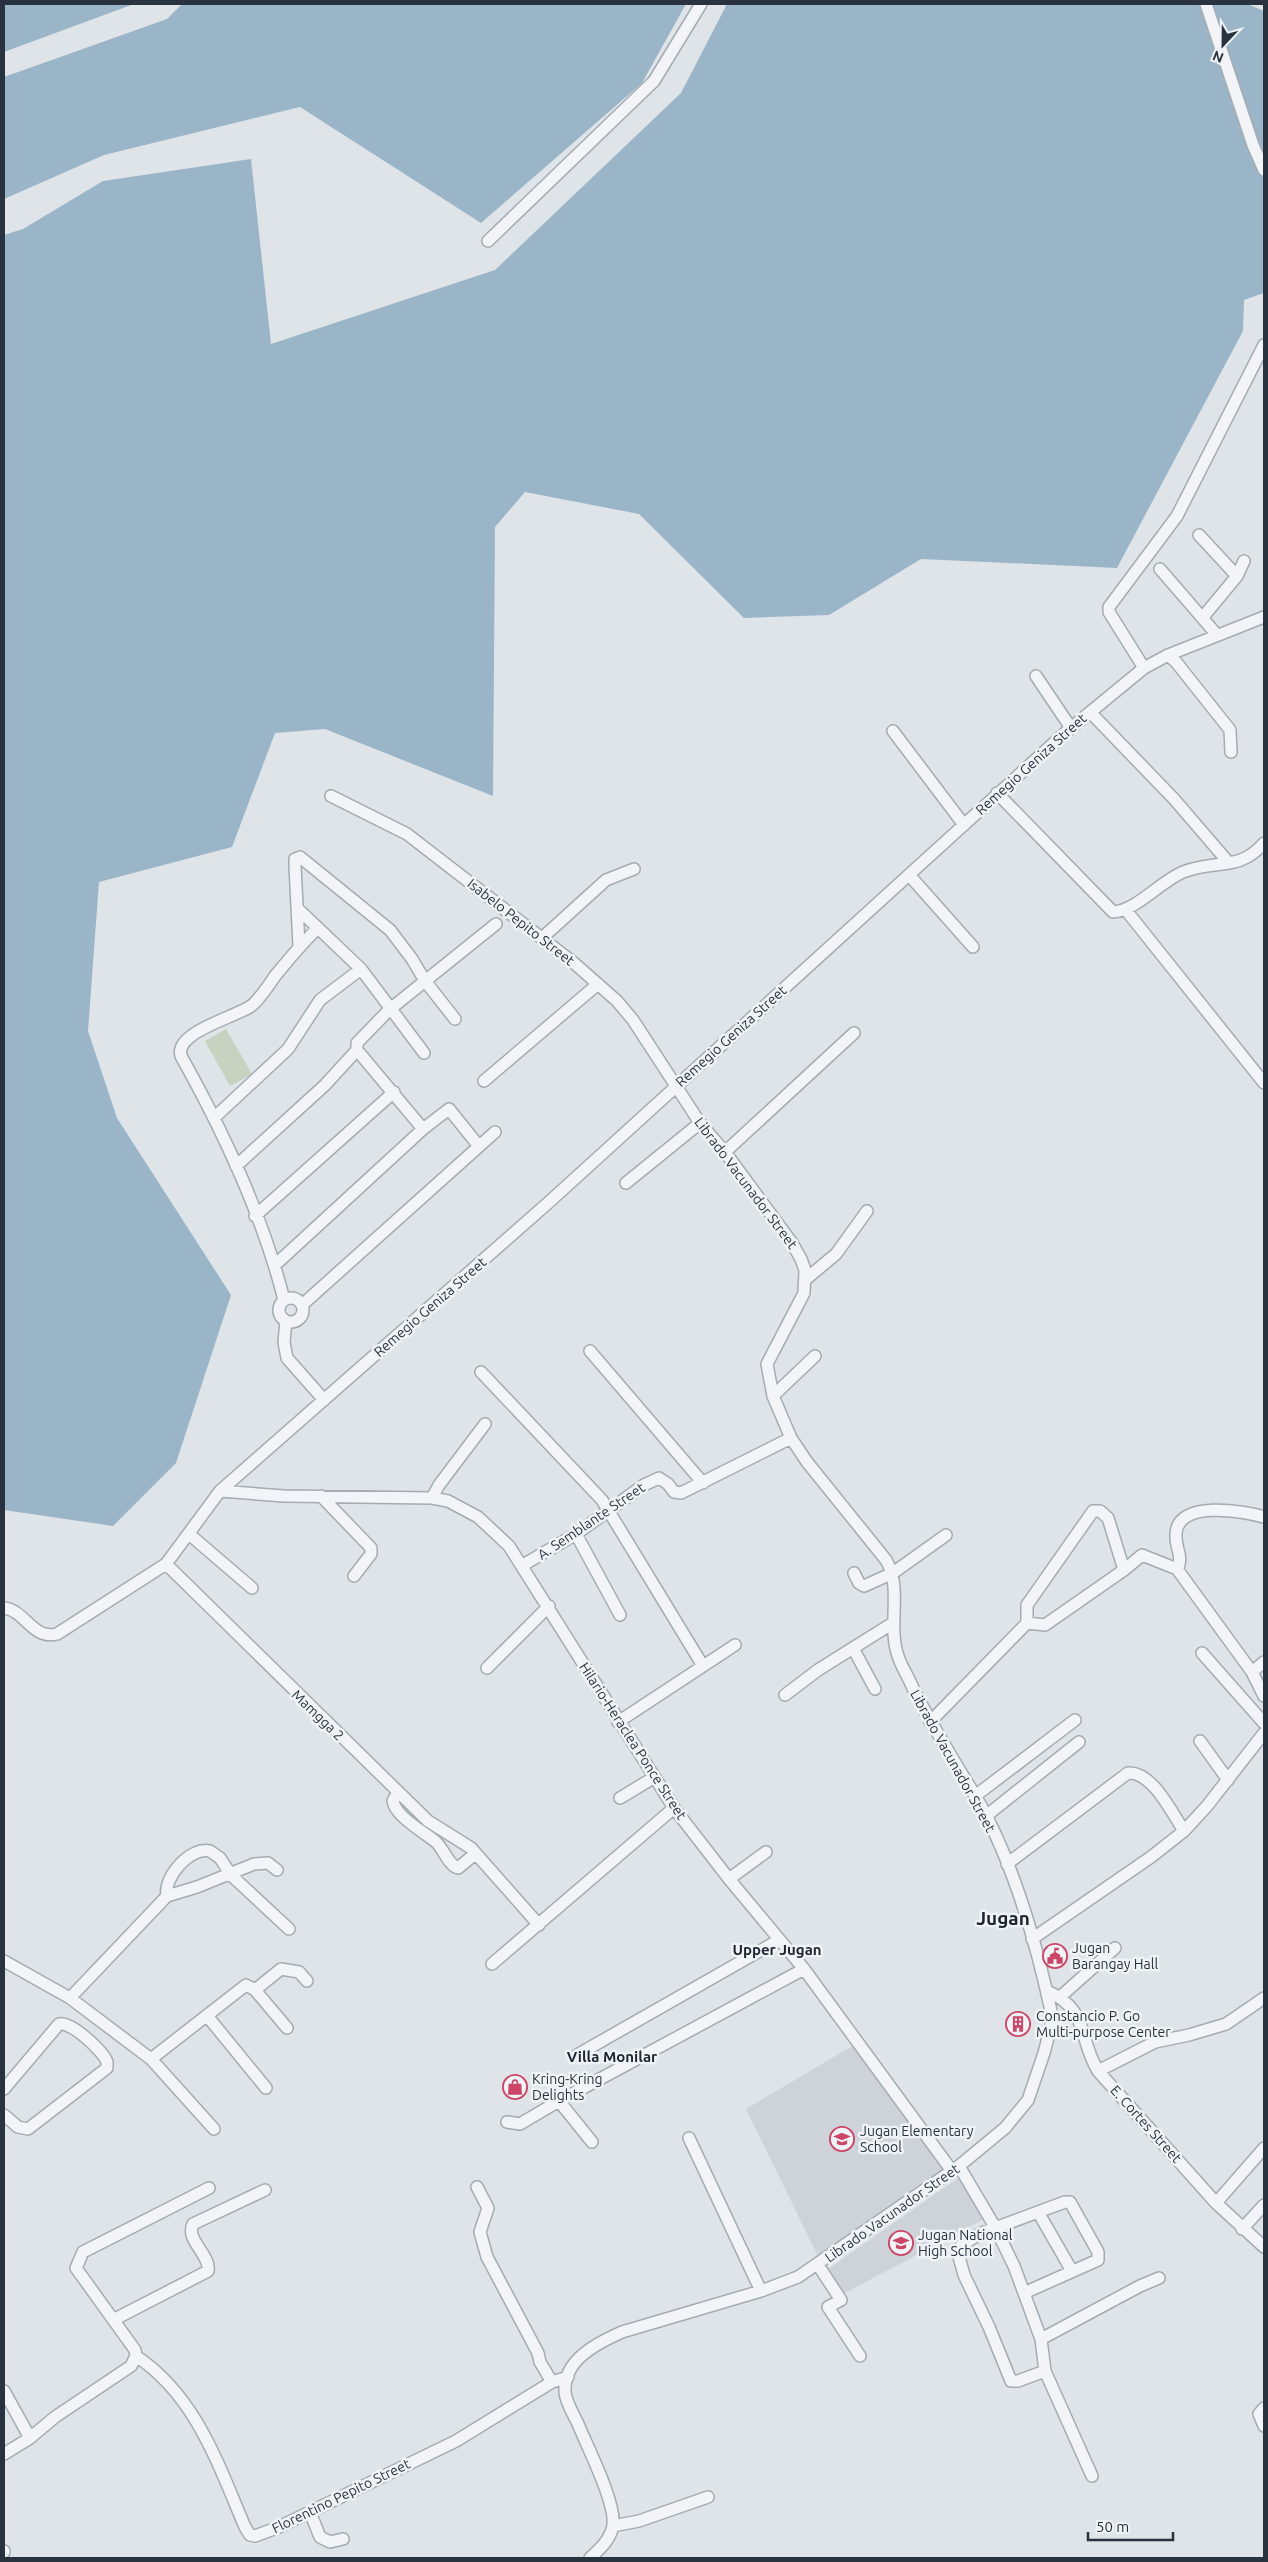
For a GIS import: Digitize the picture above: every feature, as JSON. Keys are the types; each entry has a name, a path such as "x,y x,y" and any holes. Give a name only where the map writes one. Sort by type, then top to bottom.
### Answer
{"street":[{"path":"488,241 654,81 700,4"},
{"path":"1206,4 1253,145 1264,170"},
{"path":"1144,668 1109,612 1109,606 1177,516 1264,345"},
{"path":"1199,535 1237,576"},
{"path":"1203,617 1237,576 1244,561"},
{"path":"1160,568 1217,635"},
{"name":"Remegio Geniza Street","path":"220,1491 676,1086 910,876 997,793 1090,712 1144,668 1168,655 1264,617"},
{"path":"1168,655 1176,662 1230,730 1231,752"},
{"path":"1036,676 1071,728"},
{"path":"1090,712 1174,799 1229,863"},
{"path":"893,731 964,825"},
{"path":"997,793 1113,912 1125,909 1182,873 1208,864 1229,863 1247,859 1264,843"},
{"name":"Isabelo Pepito Street","path":"331,796 407,834 542,938 598,984 633,1020 676,1086"},
{"path":"299,946 295,859 300,856 390,930 412,959 425,981 455,1019"},
{"path":"542,938 606,880 634,869"},
{"path":"910,876 973,947"},
{"path":"298,909 361,970 389,1010 424,1052"},
{"path":"1125,909 1264,1083"},
{"path":"236,1166 325,1085 357,1050 358,1040 389,1010 496,924"},
{"path":"318,928 299,946 251,1006 208,1026 182,1044 179,1050 215,1117 275,1265 284,1300 278,1312 286,1322 284,1342 287,1358 324,1400"},
{"path":"215,1117 288,1049 320,1000 361,970"},
{"path":"484,1081 598,984"},
{"path":"725,1152 854,1033"},
{"path":"357,1050 423,1129"},
{"name":"Librado Vacunador Street","path":"676,1086 700,1123 725,1152 792,1243 801,1259 806,1279"},
{"path":"255,1216 394,1092"},
{"path":"275,1265 423,1129 449,1108 478,1145"},
{"path":"626,1183 700,1123"},
{"path":"286,1322 294,1322 301,1317 302,1305 494,1132"},
{"path":"867,1211 836,1254 806,1279 804,1293 768,1360 773,1396 791,1438 807,1462 886,1560 893,1574"},
{"path":"284,1300 293,1298 302,1305"},
{"path":"590,1351 702,1483"},
{"path":"773,1396 815,1356"},
{"path":"481,1372 610,1510 703,1666"},
{"path":"432,1498 439,1485 485,1424"},
{"name":"A. Semblante Street","path":"523,1565 576,1534 644,1485 659,1478 678,1494 791,1438"},
{"path":"4,1608 12,1610 34,1630 43,1634 57,1634 166,1564 220,1491"},
{"name":"Hilario-Heraclea Ponce Street","path":"220,1491 321,1496 432,1498 448,1501 478,1517 509,1546 549,1606 618,1722 674,1808 728,1879 804,1970 956,2169 996,2227 1042,2339 1046,2371 1092,2476"},
{"path":"321,1496 371,1548 371,1554 354,1576"},
{"path":"1177,1569 1181,1560 1176,1535 1178,1527 1195,1513 1209,1510 1236,1510 1264,1517"},
{"path":"930,1722 1027,1623 1027,1605 1093,1511 1100,1511 1108,1518 1124,1570"},
{"path":"189,1534 252,1588"},
{"path":"576,1534 620,1614"},
{"path":"854,1573 859,1583 864,1586 893,1574 946,1535"},
{"path":"1027,1623 1045,1625 1124,1570 1142,1555 1177,1569 1252,1672 1264,1696"},
{"name":"Mamgga 2","path":"166,1564 428,1821 475,1854 539,1924"},
{"name":"Librado Vacunador Street","path":"568,2377 582,2355 603,2341 622,2332 761,2291 798,2277 818,2265 956,2169 1005,2128 1028,2100 1039,2071 1052,2026 1047,1991 1007,1864 986,1816 930,1722 897,1656 893,1623 893,1574"},
{"path":"487,1668 549,1606"},
{"path":"785,1695 893,1623"},
{"path":"618,1722 735,1645"},
{"path":"853,1648 874,1689"},
{"path":"1202,1653 1264,1723"},
{"path":"1252,1672 1264,1662"},
{"path":"975,1796 1075,1720"},
{"path":"1032,1939 1150,1857 1184,1831 1228,1780 1264,1732"},
{"path":"1200,1741 1228,1780"},
{"path":"986,1816 1079,1742"},
{"path":"1007,1864 1128,1773 1139,1774 1152,1785 1184,1831"},
{"path":"620,1798 653,1778"},
{"path":"398,1792 393,1801 397,1810 439,1845 453,1866 458,1868 475,1854"},
{"path":"492,1964 674,1808"},
{"path":"167,1896 167,1886 173,1873 202,1850 213,1852 231,1875 289,1929"},
{"path":"728,1879 766,1852"},
{"path":"70,1998 167,1896 231,1875 254,1864 268,1863 277,1870"},
{"path":"577,2055 780,1940"},
{"path":"1060,1997 1115,1948"},
{"path":"4,1961 70,1998 151,2059 214,2129"},
{"path":"255,1990 281,1969 299,1972 307,1981"},
{"path":"507,2122 520,2124 559,2101 804,1970"},
{"path":"151,2059 208,2017 241,1987 246,1985 255,1990 287,2028"},
{"name":"E. Cortes Street","path":"1047,1991 1069,2004 1078,2016 1090,2058 1098,2072 1216,2203 1242,2229 1264,2247"},
{"path":"1098,2072 1155,2042 1189,2035 1226,2024 1264,1998"},
{"path":"208,2017 266,2088"},
{"path":"4,2115 18,2127 28,2129 107,2068 107,2062 74,2028 62,2023 5,2084"},
{"path":"559,2101 592,2142"},
{"path":"688,2138 761,2291"},
{"path":"1216,2203 1264,2148"},
{"path":"476,2187 488,2208 480,2232 487,2256 552,2382"},
{"path":"4,2454 30,2438 56,2417 131,2366 136,2356 135,2350 115,2319 76,2268 83,2252 209,2188"},
{"path":"115,2319 208,2271 208,2264 191,2233 192,2224 265,2190"},
{"path":"1024,2293 1098,2260 1098,2252 1070,2202 979,2234 961,2246 958,2260 1011,2381 1018,2382 1046,2371"},
{"path":"1242,2229 1264,2205"},
{"path":"1038,2212 1072,2271"},
{"path":"818,2265 841,2300 828,2307 860,2356"},
{"path":"1042,2339 1140,2286 1160,2278"},
{"name":"Florentino Pepito Street","path":"136,2356 151,2366 189,2408 207,2438 250,2535 255,2536 279,2527 456,2441 552,2382 568,2377"},
{"path":"568,2377 565,2394 603,2485 613,2518 606,2542 590,2558"},
{"path":"4,2391 30,2438"},
{"path":"1264,2408 1260,2414 1264,2426"},
{"path":"612,2526 639,2521 708,2497"},
{"path":"310,2512 320,2537 330,2542 343,2539"}],"shaded area":[{"name":"Jugan Elementary School","path":"854,2045 945,2170 820,2260 746,2109"},
{"name":"Jugan National High School","path":"961,2176 986,2218 843,2294 828,2269"}],"green space":[{"path":"226,1029 252,1074 230,1086 205,1041"}],"water":[{"path":"4,4 134,4 4,52"},
{"path":"182,4 686,4 642,83 481,223 300,107 104,155 4,199 4,77 167,19"},
{"path":"727,4 1247,4 1264,11 1264,293 1244,300 1243,331 1117,568 921,559 829,615 744,618 639,514 525,492 495,527 493,796 325,729 275,733 232,847 99,882 88,1031 117,1118 231,1295 176,1463 113,1526 4,1510 4,235 23,229 103,181 251,159 271,344 495,270 681,93"}],"place":[{"name":"Jugan Barangay Hall","path":"1055,1956"},
{"name":"Constancio P. Go Multi-purpose Center","path":"1018,2024"},
{"name":"Kring-Kring Delights","path":"515,2087"},
{"name":"Jugan Elementary School","path":"842,2139"},
{"name":"Jugan National High School","path":"901,2243"}],"district":[{"name":"Jugan","path":"1003,1918"},
{"name":"Upper Jugan","path":"777,1949"},
{"name":"Villa Monilar","path":"612,2056"}]}
